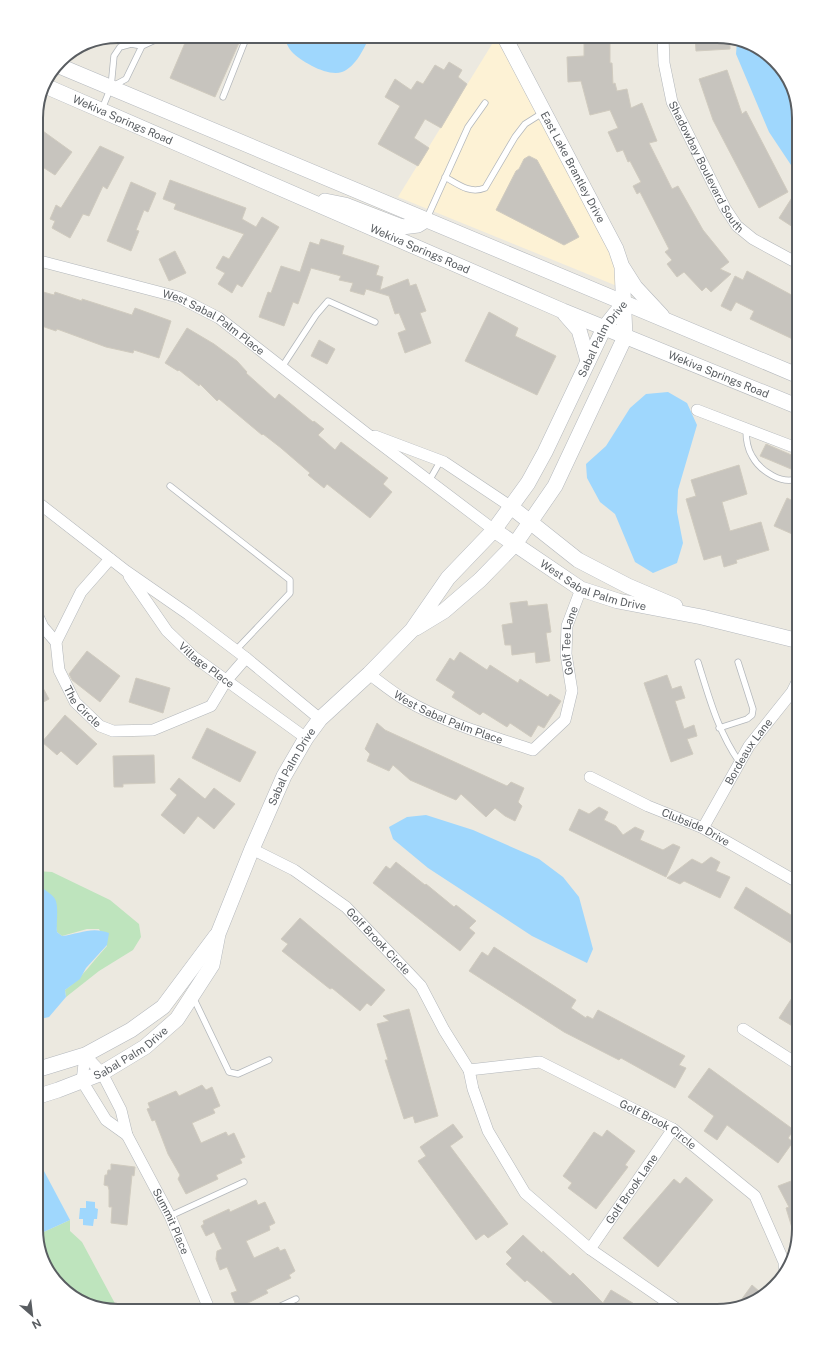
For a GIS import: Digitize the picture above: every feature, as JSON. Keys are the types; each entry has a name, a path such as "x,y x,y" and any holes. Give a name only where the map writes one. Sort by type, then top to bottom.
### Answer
{"street":[{"name":"East Lake Brantley Drive","path":"508,43 616,249 622,267 624,303"},
{"name":"Shadowbay Boulevard South","path":"663,43 664,63 672,102 725,208 738,226 753,239 792,260"},
{"path":"63,68 792,373"},
{"name":"Wekiva Springs Road","path":"50,88 563,311 792,404"},
{"path":"298,196 345,205 402,227 418,225 426,220"},
{"name":"West Sabal Palm Place","path":"43,262 178,297 219,318 366,433 494,530"},
{"path":"622,267 635,287 653,308 670,323"},
{"name":"Sabal Palm Drive","path":"43,1095 82,1081 102,1072 145,1047 177,1019 212,965 218,934 252,849 284,776 306,738 320,719 369,674 412,630 448,578 494,530 528,483 545,452 604,328 624,303"},
{"name":"Sabal Palm Drive","path":"412,630 444,611 480,580 515,544 556,486 625,337 624,303"},
{"path":"563,311 579,330 588,361"},
{"path":"697,410 792,446"},
{"name":"West Sabal Palm Place","path":"366,433 441,460 510,506"},
{"name":"Village Place","path":"43,506 126,571 236,650 320,719"},
{"name":"West Sabal Palm Drive","path":"510,506 578,560 628,586 702,617"},
{"name":"West Sabal Palm Drive","path":"494,530 581,590 618,601 702,617 792,639"},
{"path":"43,627 56,642 81,592 110,559"},
{"name":"Village Place","path":"126,571 167,631 194,657 306,738"},
{"name":"Golf Tee Lane","path":"533,750 565,720 572,691 566,654 567,626 581,590"},
{"name":"The Circle","path":"56,642 59,670 75,702 100,726 113,731 153,730 172,724 211,706 226,681 246,658"},
{"name":"West Sabal Palm Place","path":"369,674 403,699 430,712 487,735 533,750"},
{"name":"Bordeaux Lane","path":"703,828 749,746 792,692"},
{"name":"Clubside Drive","path":"590,776 648,806 703,828 792,879"},
{"name":"Golf Brook Circle","path":"252,849 294,870 346,907 421,986 444,1030 469,1070 473,1089 488,1130 525,1193 590,1249 670,1304"},
{"name":"Sabal Palm Drive","path":"43,1068 85,1055 131,1030 164,1007 218,934"},
{"path":"743,1029 792,1060"},
{"path":"82,1081 85,1055"},
{"name":"Summit Place","path":"85,1055 102,1072 121,1110 127,1134 170,1216 207,1304"},
{"name":"Golf Brook Circle","path":"469,1070 540,1062 673,1129 755,1196 784,1262"},
{"name":"Summit Place","path":"82,1081 106,1120 127,1134"},
{"name":"Golf Brook Lane","path":"590,1249 673,1129"}],"lane":[{"path":"101,111 111,87 114,56 120,48 132,44 142,46 149,43"},
{"path":"222,97 244,43"},
{"path":"111,87 126,79 142,46"},
{"path":"426,220 468,127 485,103"},
{"path":"446,178 467,189 475,191 485,188 515,137 525,124 544,112"},
{"path":"282,367 316,315 328,301 375,322"},
{"path":"746,429 747,441 752,456 761,468 780,479 792,481"},
{"path":"429,481 441,460"},
{"path":"170,486 290,580 290,593 236,650"},
{"path":"698,662 719,728 730,749 740,763"},
{"path":"719,728 747,719 752,715 753,709 738,662"},
{"path":"192,995 229,1072 238,1074 269,1060"},
{"path":"170,1216 244,1182"},
{"path":"285,1304 296,1299"}],"shaded area":[{"path":"493,43 501,43 610,252 616,269 617,286 398,197"}],"green space":[{"path":"43,871 52,872 110,900 139,924 141,937 133,950 99,971 66,997 65,990 82,975 107,946 99,929 87,929 62,936 57,932 55,920 57,909 43,888"},
{"path":"70,1220 70,1231 82,1242 115,1304 103,1303 94,1300 76,1291 69,1285 56,1271 49,1258 43,1232"}],"water":[{"path":"286,43 366,43 359,57 347,70 336,73 323,71 316,68 296,56"},
{"path":"737,46 759,56 779,76 786,89 792,118 792,166 769,132 736,54"},
{"path":"668,392 687,403 697,425 678,490 677,512 683,543 677,563 653,573 635,562 615,514 600,502 587,478 586,464 606,446 630,408 646,394"},
{"path":"426,815 473,830 539,859 563,877 579,897 593,949 587,963 532,936 428,868 393,839 389,827 407,817"},
{"path":"43,888 55,899 57,910 57,932 62,936 91,930 109,933 107,945 86,968 80,979 65,990 66,997 49,1017 43,1018"},
{"path":"43,1169 70,1220 43,1232"},
{"path":"86,1201 95,1202 95,1208 98,1209 97,1219 94,1219 93,1226 83,1225 83,1219 79,1219 80,1208 86,1208"}],"building":[{"path":"185,43 239,43 215,97 170,78"},
{"path":"584,43 610,43 610,63 612,63 613,84 615,83 617,91 627,89 631,108 642,103 657,141 649,143 672,189 678,186 703,230 729,262 720,269 731,274 711,292 706,287 702,291 684,272 677,277 667,264 672,260 665,252 669,249 640,192 637,194 633,186 641,182 630,161 628,162 623,150 617,152 608,132 618,128 610,110 590,115 581,81 568,82 567,57 584,56"},
{"path":"695,43 730,44 730,49 696,51"},
{"path":"449,62 462,70 458,77 467,84 441,128 425,119 414,138 429,148 418,166 378,144 400,106 385,97 395,79 411,90 417,81 423,84 435,65 444,70"},
{"path":"727,70 742,114 746,111 788,192 759,208 713,120 699,79"},
{"path":"43,131 72,152 55,175 43,167"},
{"path":"100,146 124,157 107,189 103,186 89,216 83,214 70,238 52,228 55,221 50,219 56,205 61,208"},
{"path":"529,156 537,160 579,237 564,245 496,210 516,171 519,169 524,159"},
{"path":"170,180 246,208 242,219 256,227 262,217 279,227 242,287 237,284 232,293 218,284 225,273 216,268 223,256 229,259 244,234 174,209 176,204 163,199"},
{"path":"131,182 156,193 148,212 144,210 136,230 139,231 131,251 107,241"},
{"path":"792,198 792,226 779,218"},
{"path":"321,239 344,246 342,254 379,266 376,275 383,277 380,290 408,279 410,286 416,284 426,311 420,313 431,343 405,353 398,333 406,330 399,313 395,314 389,296 366,289 364,295 350,291 353,283 339,280 341,276 311,268 298,304 293,302 284,326 259,317 268,292 271,293 281,266 300,272 310,242 319,245"},
{"path":"175,251 186,273 169,281 159,259"},
{"path":"747,271 792,295 792,339 750,319 754,311 736,302 731,311 721,306 735,276 743,280"},
{"path":"43,292 54,295 55,292 132,315 135,308 171,321 159,358 134,350 133,353 106,347 57,329 56,331 43,326"},
{"path":"489,312 518,328 515,336 556,356 537,395 465,361"},
{"path":"187,328 214,344 237,361 247,372 246,373 275,399 279,394 313,422 314,421 324,429 318,435 335,450 341,442 388,478 383,484 392,492 370,518 327,484 324,488 308,475 310,473 281,448 263,434 262,435 219,399 217,401 200,384 199,386 179,370 178,371 165,363"},
{"path":"319,340 335,349 327,364 311,356"},
{"path":"766,444 792,455 792,467 791,469 760,456"},
{"path":"739,465 747,494 722,502 730,531 761,522 769,550 736,560 737,563 724,567 721,555 704,560 686,499 696,496 691,480"},
{"path":"787,498 792,500 792,534 774,526"},
{"path":"527,601 528,606 547,604 551,632 546,633 550,661 536,663 535,652 512,655 511,645 505,645 502,625 513,623 510,603"},
{"path":"87,651 120,676 100,702 72,680 69,674"},
{"path":"460,652 487,670 490,665 518,683 520,679 548,697 550,694 561,701 544,728 538,725 531,737 510,723 507,727 483,712 480,715 452,697 455,692 436,680 450,658 454,661"},
{"path":"667,675 672,689 681,686 685,698 675,701 684,729 694,725 697,736 687,739 693,754 671,762 644,683"},
{"path":"136,678 170,688 163,713 129,702"},
{"path":"43,688 49,699 43,702"},
{"path":"65,715 97,744 77,765 61,751 57,755 43,743 43,741"},
{"path":"377,723 385,730 507,786 511,782 524,788 518,802 522,806 515,821 505,816 495,808 486,817 461,794 456,800 410,780 393,765 389,771 367,761 370,754 365,749"},
{"path":"207,728 256,752 240,782 192,758"},
{"path":"154,755 155,783 123,784 123,787 114,787 113,756"},
{"path":"179,778 205,799 214,788 235,804 214,829 198,816 184,834 161,815 177,795 170,789"},
{"path":"599,807 608,812 604,820 616,826 623,835 635,827 644,831 640,840 663,850 673,844 680,847 666,877 569,830 579,809 589,814"},
{"path":"711,857 720,862 716,871 730,877 720,898 684,881 680,884 667,878 692,859 702,864"},
{"path":"396,862 454,907 456,905 476,921 469,928 475,933 460,951 373,883 386,866 390,869"},
{"path":"746,887 792,916 792,944 734,908"},
{"path":"300,918 385,990 371,1006 367,1003 360,1011 282,951 288,944 281,939"},
{"path":"494,947 576,1000 571,1008 586,1018 587,1016 593,1019 598,1010 685,1056 679,1065 686,1068 675,1088 621,1058 619,1060 564,1032 469,971 482,952 488,956"},
{"path":"792,998 792,1026 779,1018"},
{"path":"409,1009 438,1116 415,1123 413,1116 404,1119 385,1060 388,1060 377,1024 389,1021 383,1016"},
{"path":"709,1068 792,1129 792,1133 788,1138 792,1141 792,1143 778,1163 727,1125 717,1140 704,1131 714,1116 688,1097"},
{"path":"202,1085 206,1090 212,1087 220,1106 213,1109 215,1113 192,1123 201,1143 226,1132 228,1136 234,1133 245,1157 240,1159 242,1163 216,1175 218,1179 186,1194 178,1179 180,1175 168,1154 155,1120 152,1121 147,1109 150,1108 148,1103 176,1091 179,1096"},
{"path":"453,1124 463,1137 450,1146 508,1224 488,1238 484,1234 476,1240 418,1161 426,1156 420,1147"},
{"path":"607,1130 635,1151 625,1165 628,1167 596,1209 568,1188 572,1183 563,1176 594,1132 602,1137"},
{"path":"111,1164 135,1167 134,1176 132,1175 127,1225 111,1223 112,1207 109,1207 109,1190 108,1186 104,1185 105,1175 107,1175 108,1170 111,1170"},
{"path":"686,1177 713,1200 658,1267 623,1238 674,1179 680,1184"},
{"path":"792,1181 792,1228 786,1208 789,1207 778,1186"},
{"path":"256,1200 258,1205 265,1202 275,1223 269,1226 270,1230 246,1241 254,1258 278,1247 280,1251 285,1249 295,1271 289,1275 291,1278 266,1290 268,1293 246,1304 235,1303 231,1293 237,1291 227,1267 220,1270 216,1259 217,1251 222,1249 214,1232 206,1236 201,1226 204,1224 203,1221 229,1209 230,1212"},
{"path":"523,1235 570,1276 573,1273 603,1303 611,1290 634,1304 554,1304 527,1280 525,1282 506,1264 512,1258 506,1252"},
{"path":"752,1285 759,1291 750,1296 741,1300"}]}
